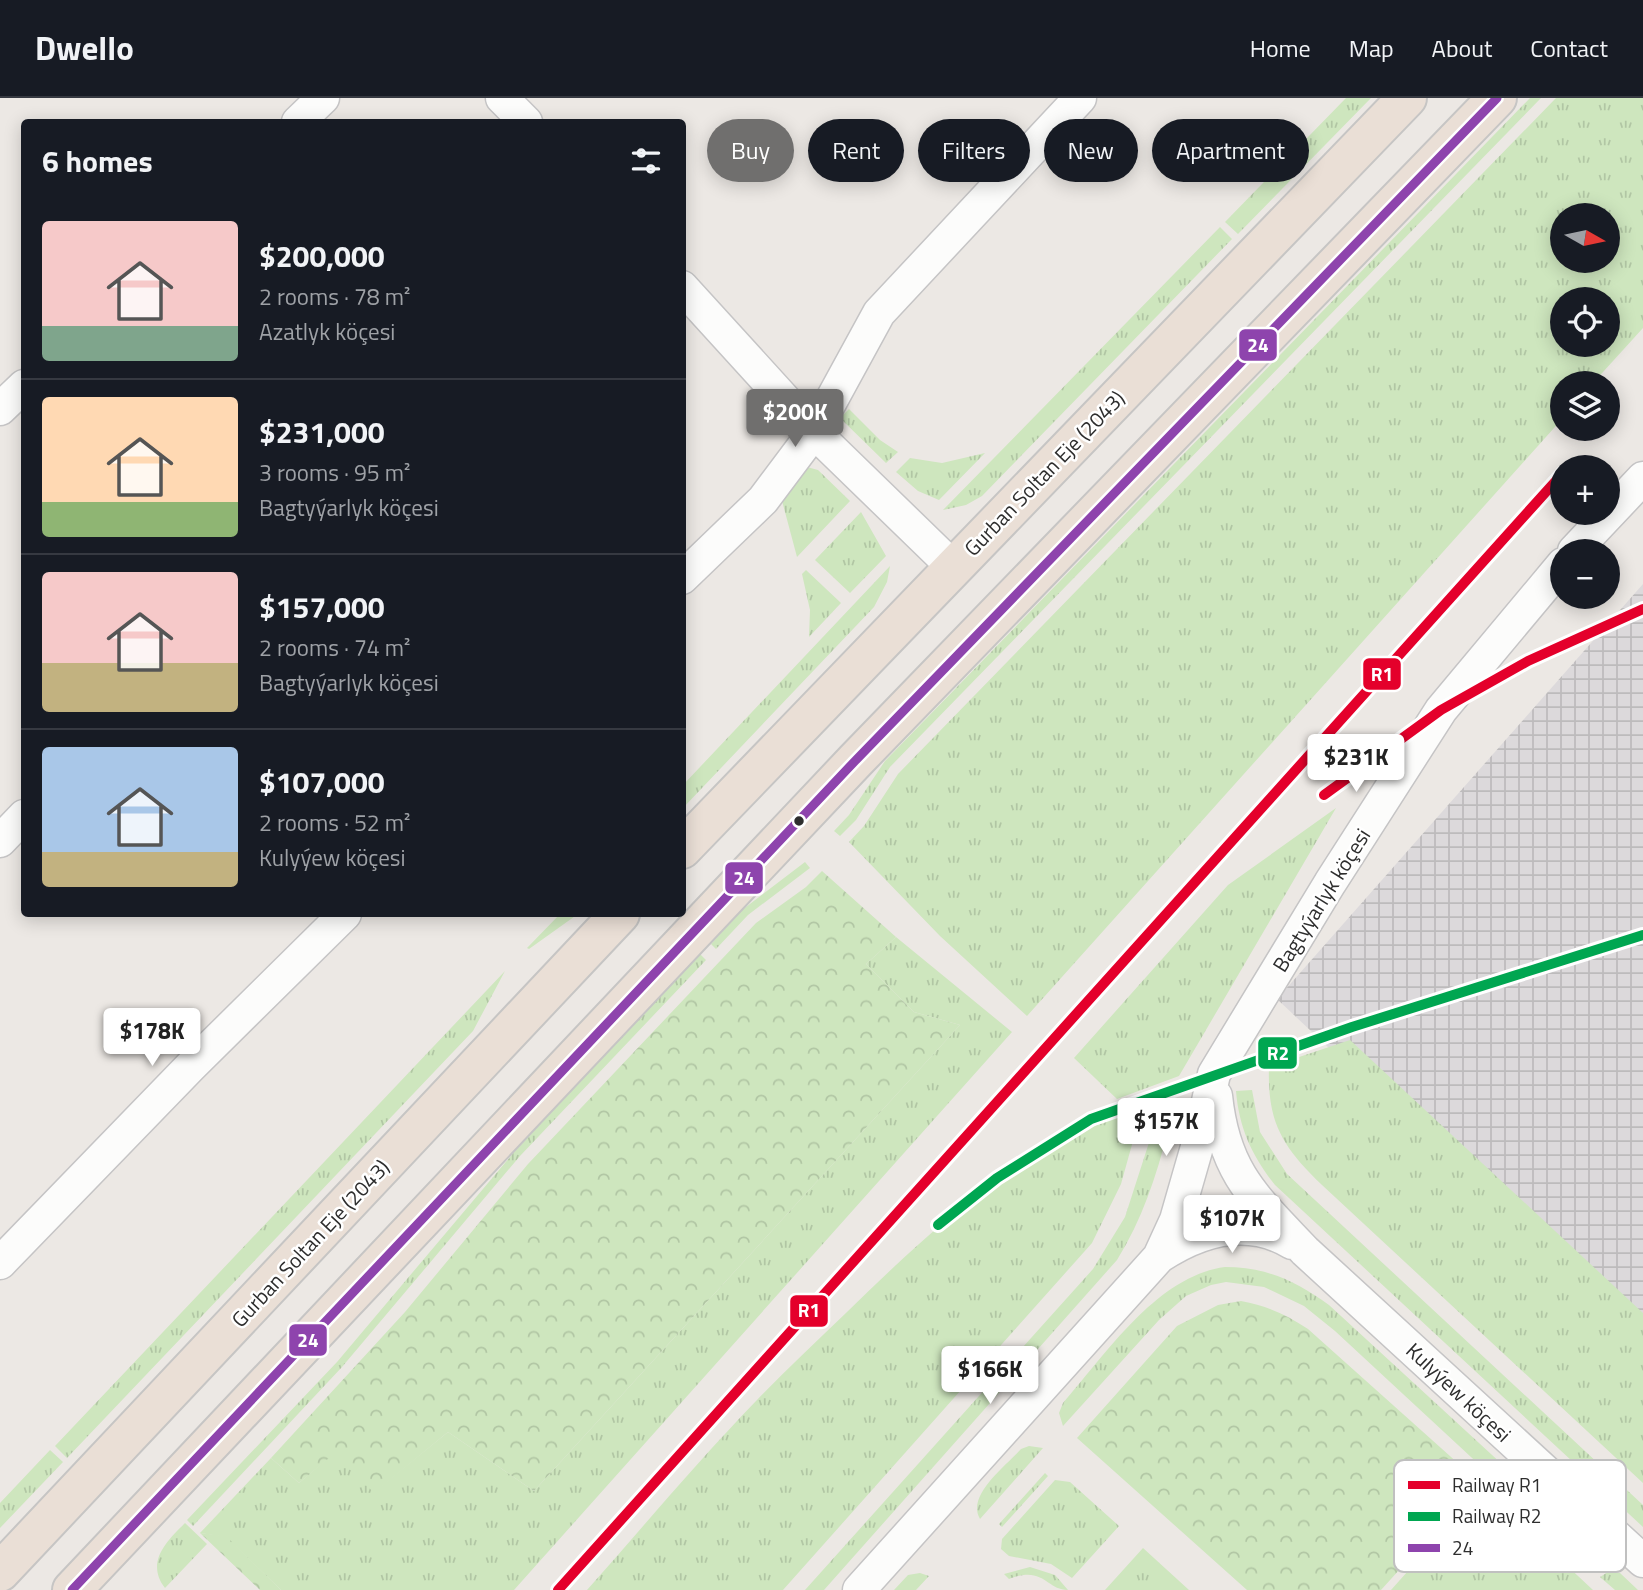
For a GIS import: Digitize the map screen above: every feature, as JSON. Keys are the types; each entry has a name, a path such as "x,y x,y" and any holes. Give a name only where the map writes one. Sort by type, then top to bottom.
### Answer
{"highway":[{"name":"Gurban Soltan Eje (2043)","path":"686,845 1407,98"},
{"path":"72,1590 855,761 1497,98"},
{"name":"Gurban Soltan Eje (2043)","path":"0,1572 617,917"}],"street":[{"path":"301,119 323,98"},
{"path":"502,98 523,119"},
{"path":"686,574 763,500 814,432 880,313 1080,98"},
{"path":"686,291 814,432 953,567"},
{"path":"0,409 21,389"},
{"path":"1585,539 1643,478"},
{"name":"Bagtyýarlyk köçesi","path":"1159,1257 1176,1220 1201,1133 1214,1074 1329,883 1441,710 1550,580"},
{"path":"0,841 21,819"},
{"path":"0,1263 190,1067 342,917"},
{"path":"1214,1074 1219,1123 1234,1167 1244,1185 1305,1251"},
{"path":"859,1590 1159,1257 1197,1235 1234,1228 1257,1228 1279,1235 1305,1251"},
{"name":"Kulyýew köçesi","path":"1305,1251 1533,1460"},
{"name":"Kulyýew köçesi","path":"1626,1545 1643,1561"}],"shaded area":[{"path":"1643,584 1643,1344 1277,999"}],"green space":[{"path":"1346,98 1371,98 1309,161 1309,136"},
{"path":"1530,98 1541,98 890,767 856,820 840,836 834,831 849,815 885,761"},
{"path":"1556,98 1643,98 1643,328 1620,353 1620,287 1550,287 1550,357 1617,357 1604,371 1550,371 1550,433 1027,1016 940,936 849,842 864,826 898,774"},
{"path":"1264,182 1289,182 1238,234 1225,222"},
{"path":"1220,227 1232,239 982,496 966,505 943,510"},
{"path":"849,409 880,440 898,452 886,463 840,418"},
{"path":"985,453 939,500 918,491 896,472 910,458 942,463"},
{"path":"807,467 818,470 850,501 797,557 781,497"},
{"path":"861,512 886,556 850,593 815,560"},
{"path":"890,566 887,582 874,607 686,805 686,782"},
{"path":"806,570 841,603 809,637 810,610 802,574"},
{"path":"1336,808 1179,1076 1117,1099 1074,1058 1228,885"},
{"path":"805,862 810,868 748,915 716,949 711,944 742,910"},
{"path":"822,871 896,937 866,964 914,1012 960,1025 534,1491 448,1432 374,1493 335,1453 299,1483 271,1458 405,1312 528,1164 756,923 806,887"},
{"path":"557,917 574,917 529,949 527,948"},
{"path":"896,937 1012,1032 514,1590 281,1590 226,1537 200,1533 271,1458 299,1483 335,1452 374,1492 448,1432 534,1491 960,1025 914,1012 866,964"},
{"path":"700,954 706,960 520,1156 342,1367 193,1526 187,1520 337,1362 515,1151"},
{"path":"505,971 473,1031 67,1458 55,1446"},
{"path":"1350,1040 1643,1313 1643,1483 1626,1467 1626,1460 1618,1460 1322,1185 1297,1158 1280,1133 1275,1119 1269,1087 1269,1067"},
{"path":"1252,1090 1260,1132 1287,1174 1595,1460 1571,1460 1275,1185 1253,1152 1240,1117 1236,1091"},
{"path":"1123,1112 1138,1123 1121,1184 1092,1243 783,1590 587,1590 756,1401 909,1253 1010,1171 1084,1128"},
{"path":"1154,1127 1168,1131 1141,1214 1117,1260 824,1590 805,1590 1093,1269 1125,1217"},
{"path":"1225,1267 1254,1270 1280,1277 1305,1289 1329,1305 1498,1460 1474,1460 1335,1331 1304,1306 1264,1287 1226,1282 1211,1285 1186,1296 1159,1320 1063,1426 1059,1413 1063,1403 1115,1341 1155,1301 1200,1273"},
{"path":"1241,1301 1259,1305 1308,1329 1454,1460 1394,1460 1394,1572 1397,1572 1381,1590 1247,1590 1077,1438 1177,1326 1218,1305"},
{"path":"1029,1446 1043,1448 980,1519 978,1500 983,1491 1021,1449"},
{"path":"50,1450 63,1462 0,1528 0,1503"},
{"path":"1045,1473 1048,1476 1002,1527 999,1524"},
{"path":"1055,1480 1070,1482 1119,1526 1072,1578 1051,1564 1009,1556 1001,1549 1002,1539"},
{"path":"1626,1489 1643,1505 1643,1527 1626,1511"},
{"path":"185,1523 207,1544 165,1588 159,1578 158,1561 165,1545"},
{"path":"200,1533 226,1536 281,1590 260,1590"},
{"path":"1143,1548 1189,1590 1105,1590"},
{"path":"1030,1567 1055,1575 1068,1590 1054,1586 1037,1576 1021,1575 1009,1579 1004,1574"},
{"path":"1407,1572 1574,1572 1593,1590 1391,1590"},
{"path":"1608,1572 1620,1573 1638,1590 1615,1590 1600,1577"},
{"path":"920,1573 929,1576 916,1590 894,1590 908,1575"}],"rail line":[{"name":"R1","path":"558,1590 1550,487"},
{"name":"R1","path":"1324,795 1441,710 1528,661 1643,609"},
{"name":"R2","path":"938,1225 997,1178 1091,1119 1352,1027 1643,935"}],"transit line":[{"name":"24","path":"72,1590 855,761 1497,98"}]}
